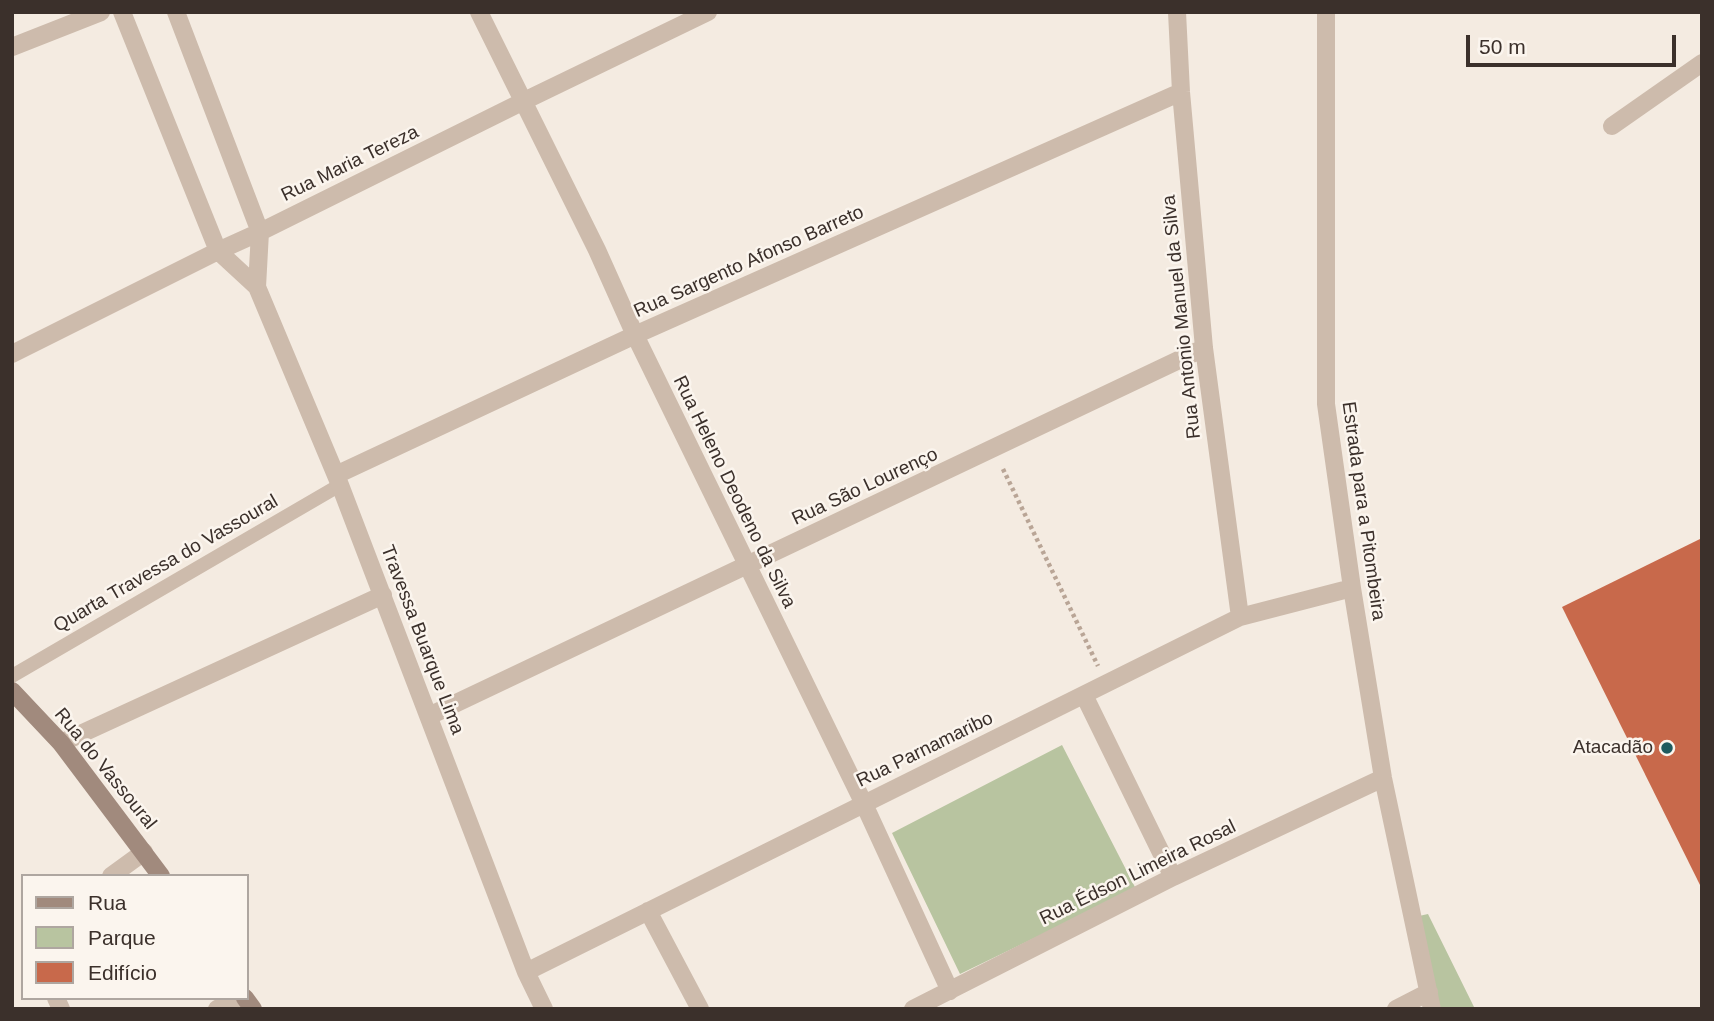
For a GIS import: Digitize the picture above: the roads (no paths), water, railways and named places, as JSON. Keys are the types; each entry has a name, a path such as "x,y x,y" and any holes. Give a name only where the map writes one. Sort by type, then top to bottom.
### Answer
{"street":[{"path":"12,47 101,12"},
{"path":"122,12 218,251 257,287"},
{"path":"176,12 260,232 257,287"},
{"name":"Rua Heleno Deodeno da Silva","path":"479,12 864,804 950,991"},
{"name":"Rua Maria Tereza","path":"12,354 708,12"},
{"name":"Rua Antonio Manuel da Silva","path":"1177,12 1181,92 1203,348 1240,617"},
{"name":"Estrada para a Pitombeira","path":"1326,12 1326,404 1383,778 1430,1000"},
{"path":"1612,126 1702,63"},
{"name":"Rua Sargento Afonso Barreto","path":"338,480 635,335 1181,92"},
{"name":"Travessa Buarque Lima","path":"257,287 338,480 526,972 544,1009"},
{"name":"Rua São Lourenço","path":"429,716 1203,348"},
{"name":"Rua Parnamaribo","path":"526,972 1240,617 1352,588"},
{"path":"61,743 383,595"},
{"name":"Rua do Vassoural","path":"12,691 61,743 160,874"},
{"path":"1084,695 1173,877"},
{"name":"Rua Édson Limeira Rosal","path":"913,1009 1173,877 1383,778"},
{"path":"114,874 144,852"},
{"path":"648,911 700,1009"},
{"path":"217,1009 234,1000"},
{"path":"1396,1009 1430,1000"}],"lane":[{"name":"Quarta Travessa do Vassoural","path":"12,676 338,480"}],"place":[{"name":"Atacadão","path":"1667,748"}]}
